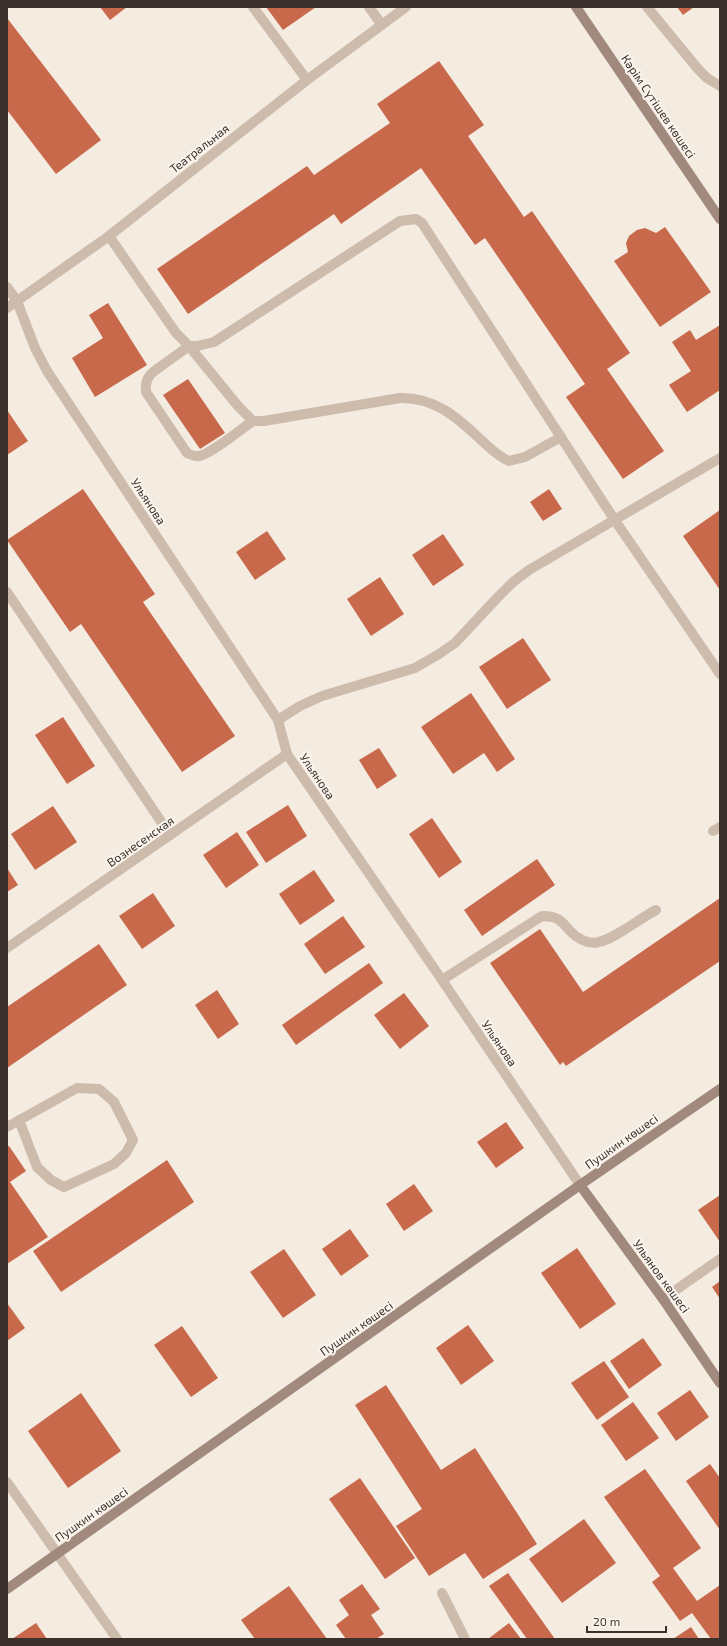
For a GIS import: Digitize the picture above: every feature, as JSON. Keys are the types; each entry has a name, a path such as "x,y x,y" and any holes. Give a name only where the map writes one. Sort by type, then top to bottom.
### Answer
{"street":[{"path":"253,7 307,80"},
{"path":"369,7 382,25"},
{"name":"Театральная","path":"7,308 109,236 307,80 406,7"},
{"name":"Кәрім Сүтішев көшесі","path":"576,7 720,219"},
{"path":"647,7 698,69 707,78 720,86"},
{"path":"561,437 524,457 509,461 496,453 452,414 432,402 411,397 264,421 253,421 203,455 197,456 187,453 146,392 145,387 149,376 189,346 198,346 214,342 400,221 416,219 422,223 431,234 614,519 720,674"},
{"path":"109,236 176,333 189,346 238,406 253,421"},
{"name":"Ульянова","path":"7,287 17,301 35,348 47,371 278,720 287,754 580,1185"},
{"path":"278,720 300,706 322,696 416,668 454,643 513,582 529,570 720,458"},
{"path":"7,592 170,835"},
{"name":"Вознесенская","path":"7,948 287,754"},
{"path":"442,980 542,916 551,916 560,920 578,939 596,943 607,940 656,910"},
{"path":"7,1127 18,1120 77,1088 99,1089 114,1102 133,1140 126,1153 114,1164 64,1187 51,1180 37,1167 18,1120"},
{"name":"Пушкин көшесі","path":"7,1589 580,1185 720,1089"},
{"name":"Ульянов көшесі","path":"580,1185 663,1299 720,1383"},
{"path":"663,1299 720,1259"},
{"path":"7,1482 117,1639"},
{"path":"442,1594 465,1639"}],"building":[{"path":"100,7 127,7 110,20"},
{"path":"266,7 316,7 283,30"},
{"path":"677,7 694,7 683,15"},
{"path":"7,18 101,140 56,174 7,110"},
{"path":"439,61 484,125 468,136 524,217 532,211 630,353 607,369 664,451 623,479 566,397 585,384 485,238 475,245 421,168 341,224 334,214 188,314 157,269 307,166 314,175 390,123 377,104"},
{"path":"665,227 711,292 660,327 614,261 628,252 626,243 629,236 637,230 645,228 656,233"},
{"path":"108,303 147,365 95,397 72,358 103,338 89,315"},
{"path":"720,325 720,390 687,412 669,385 691,371 672,342 690,330 696,340"},
{"path":"188,379 225,433 200,449 163,395"},
{"path":"7,410 28,441 7,455"},
{"path":"83,489 155,594 143,602 235,736 182,772 81,624 70,632 7,540"},
{"path":"549,489 562,509 543,521 530,502"},
{"path":"720,510 720,590 683,536"},
{"path":"267,531 286,559 255,580 236,552"},
{"path":"443,534 464,565 433,586 412,555"},
{"path":"380,577 404,614 371,636 347,599"},
{"path":"523,638 551,680 507,709 479,667"},
{"path":"471,693 515,759 497,772 484,753 453,774 421,727"},
{"path":"63,717 95,766 67,784 35,735"},
{"path":"379,748 397,776 377,789 359,760"},
{"path":"288,805 307,836 266,863 246,832"},
{"path":"53,806 77,842 35,870 11,834"},
{"path":"432,818 462,862 439,878 409,834"},
{"path":"237,832 259,865 226,888 203,855"},
{"path":"537,859 555,885 482,936 464,910"},
{"path":"7,868 18,885 7,892"},
{"path":"314,870 335,901 300,925 279,894"},
{"path":"153,893 175,926 142,949 119,916"},
{"path":"720,898 720,961 566,1066 563,1062 560,1065 490,963 540,929 583,992"},
{"path":"343,916 365,947 325,974 304,944"},
{"path":"99,944 127,985 7,1068 7,1007"},
{"path":"369,963 383,983 296,1045 282,1025"},
{"path":"217,990 239,1024 218,1039 195,1005"},
{"path":"404,993 429,1026 400,1049 374,1015"},
{"path":"506,1122 524,1148 496,1168 477,1142"},
{"path":"9,1146 26,1171 10,1182 48,1237 7,1264 7,1147"},
{"path":"167,1160 194,1202 61,1292 33,1251"},
{"path":"414,1184 433,1211 404,1231 386,1204"},
{"path":"720,1195 720,1242 698,1210"},
{"path":"350,1229 369,1256 341,1276 322,1249"},
{"path":"577,1248 616,1304 580,1329 541,1273"},
{"path":"284,1249 316,1295 283,1318 250,1272"},
{"path":"720,1281 720,1299 712,1287"},
{"path":"7,1303 25,1328 7,1341"},
{"path":"468,1325 494,1361 461,1385 436,1348"},
{"path":"182,1326 218,1378 191,1397 154,1345"},
{"path":"643,1338 662,1365 629,1389 610,1361"},
{"path":"604,1361 629,1397 597,1420 571,1383"},
{"path":"386,1385 441,1470 475,1448 537,1544 483,1579 465,1553 429,1576 396,1526 422,1509 355,1405"},
{"path":"690,1390 709,1417 676,1441 657,1413"},
{"path":"81,1393 121,1451 68,1488 28,1431"},
{"path":"633,1402 659,1438 626,1461 601,1425"},
{"path":"710,1464 720,1478 720,1530 686,1481"},
{"path":"645,1469 701,1548 673,1568 697,1601 720,1585 720,1639 711,1639 692,1613 680,1621 652,1582 660,1576 604,1497"},
{"path":"360,1478 415,1558 385,1579 329,1499"},
{"path":"584,1519 616,1563 562,1603 529,1559"},
{"path":"508,1573 555,1639 527,1639 489,1586"},
{"path":"362,1584 380,1609 371,1615 384,1634 376,1639 346,1639 336,1625 349,1615 339,1600"},
{"path":"289,1586 327,1639 255,1639 241,1620"},
{"path":"36,1623 47,1639 12,1639"},
{"path":"509,1623 521,1639 488,1639"},
{"path":"691,1627 699,1639 673,1639"}]}
